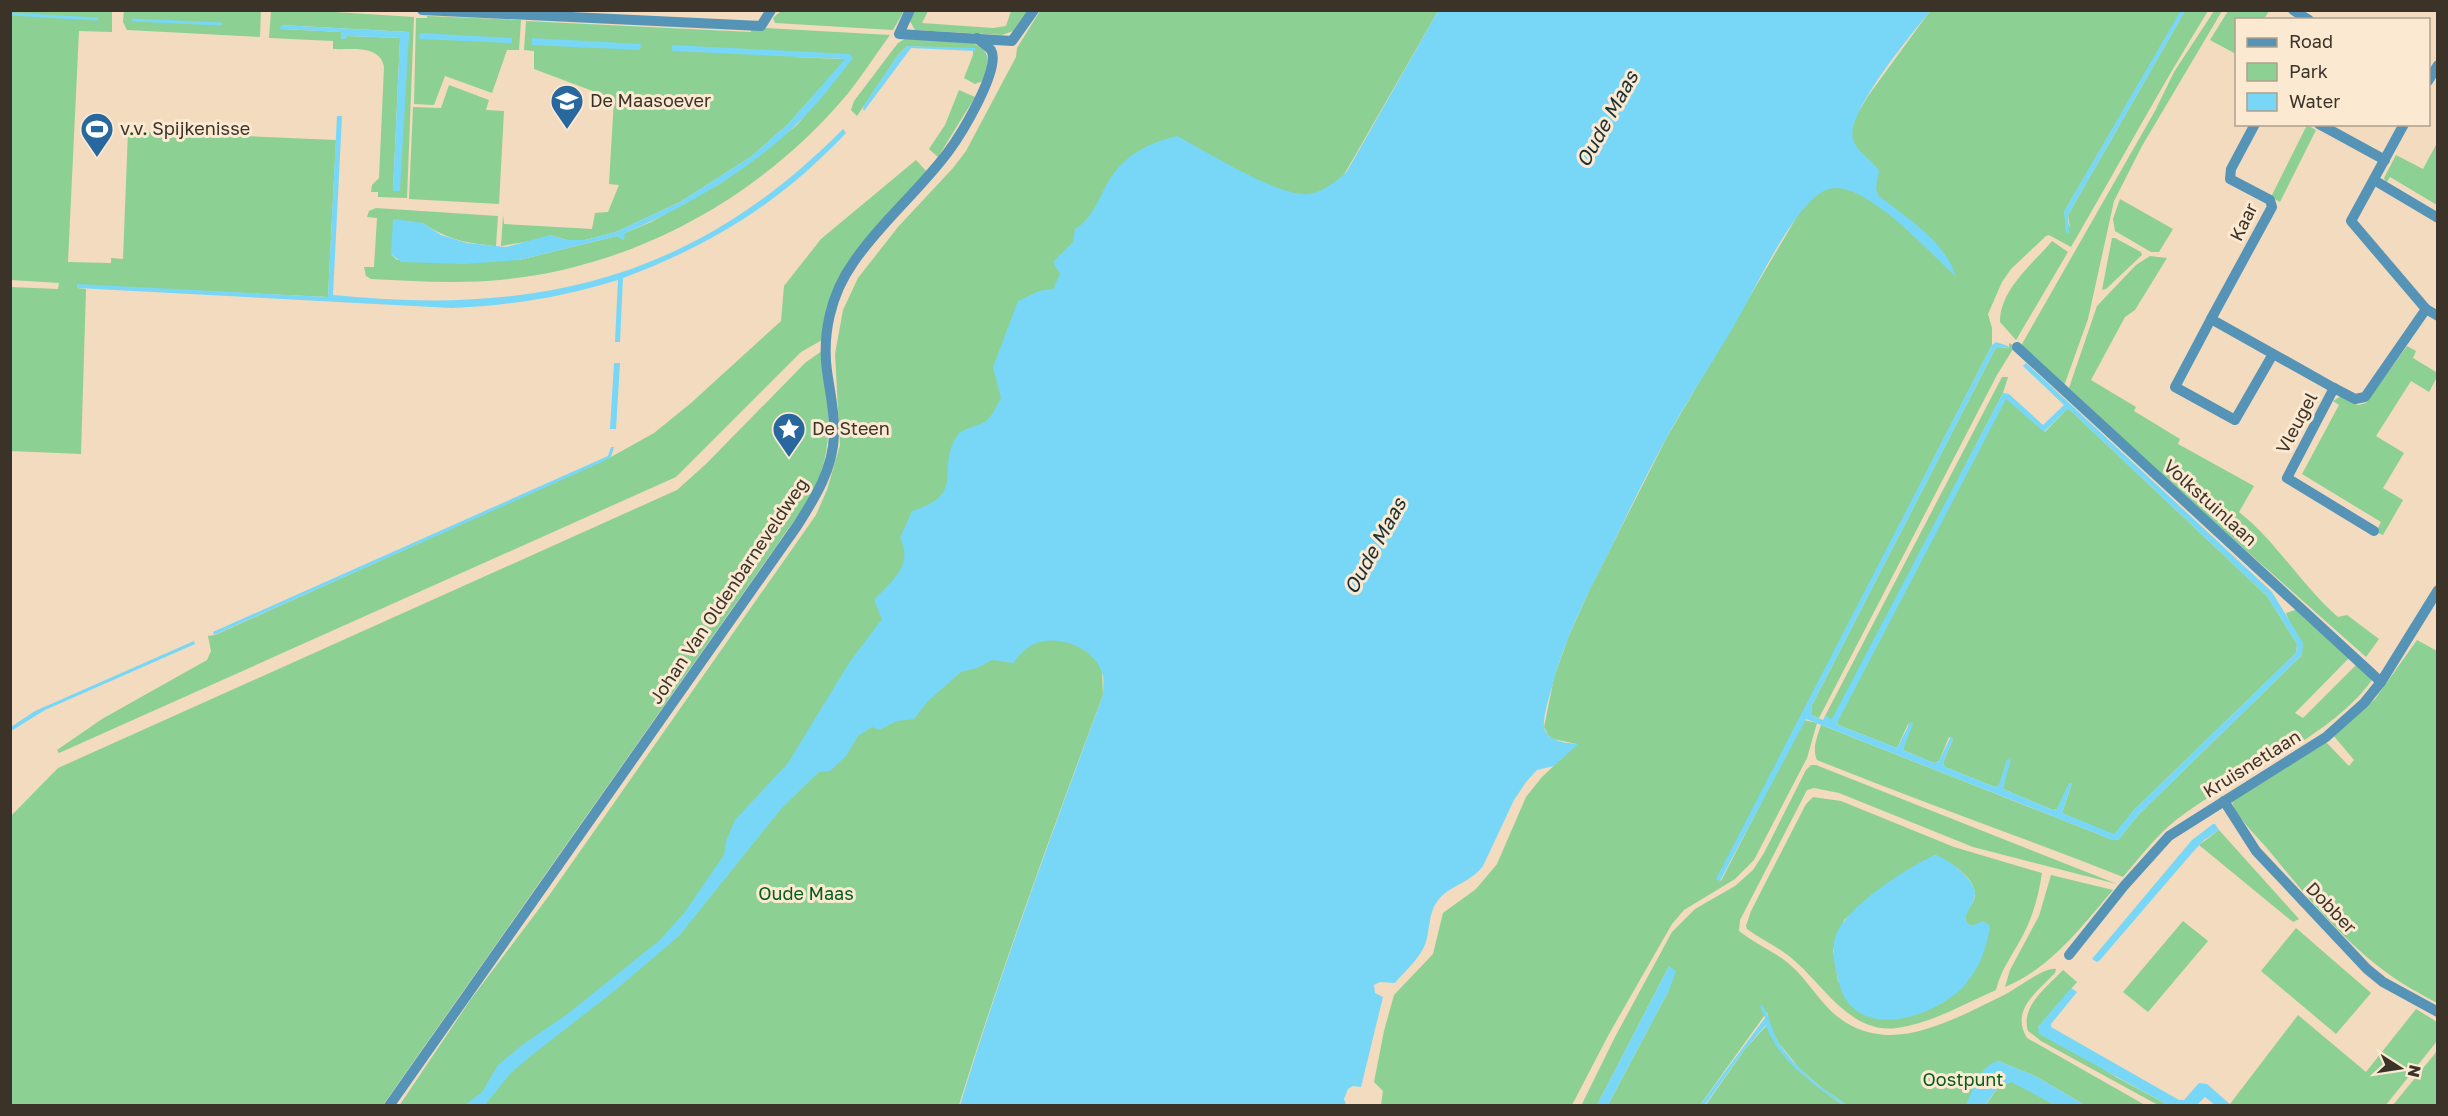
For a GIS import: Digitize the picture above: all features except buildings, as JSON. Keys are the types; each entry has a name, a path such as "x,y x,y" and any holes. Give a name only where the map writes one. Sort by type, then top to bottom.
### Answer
{"street":[{"path":"422,10 761,26 771,10"},
{"path":"910,10 899,34 1012,40 1035,10"},
{"path":"2293,10 2306,18"},
{"name":"Johan Van Oldenbarneveldweg","path":"389,1106 819,491 829,462 834,436 833,404 827,371 826,345 831,307 853,262 949,152 980,98 991,74 993,62 991,50 977,38"},
{"path":"2430,78 2438,65"},
{"name":"Kaar","path":"2211,319 2272,207 2270,200 2230,179 2231,169 2254,126"},
{"path":"2323,126 2385,160"},
{"path":"2403,126 2351,221 2426,309 2438,316"},
{"path":"2373,180 2438,218"},
{"name":"Vleugel","path":"2211,319 2355,399 2365,397 2426,309"},
{"path":"2211,319 2175,387 2235,420 2273,354"},
{"name":"Volkstuinlaan","path":"2017,347 2381,682"},
{"name":"Vleugel","path":"2334,388 2287,478 2374,531"},
{"name":"Kruisnetlaan","path":"2069,955 2124,886 2169,837 2326,737 2364,703 2381,682 2438,591"},
{"name":"Dobber","path":"2224,801 2256,851 2367,969 2383,982 2438,1012"}],"green space":[{"path":"261,10 260,37 127,30 123,22 124,11"},
{"path":"11,11 112,11 112,32 79,31 68,262 111,263 111,258 123,259 128,131 336,140 328,297 78,285 77,288 86,289 81,454 11,451 10,287 58,289 59,283 11,280"},
{"path":"271,11 319,11 414,17 407,198 378,197 378,192 371,192 372,185 379,178 384,67 377,55 364,50 333,49 333,41 269,38","holes":["281,25 409,32 393,191 400,38 347,36 341,39 341,32 281,29"]},
{"path":"781,11 904,11 893,30 775,23 773,18"},
{"path":"915,11 928,11 922,23 993,28 1006,26 1011,11 1029,11 1013,31 1002,35 915,30 910,21"},
{"name":"Oude Maas","path":"1040,11 1438,11 1345,173 1102,672 1103,695 1028,899 959,1105 399,1106 471,999 548,897 816,515 827,490 840,445 835,354 843,310 858,278 898,227 966,151 1016,57 1017,48"},
{"path":"1930,11 2181,11 2064,212 2070,228 2068,215 2185,11 2208,11 2071,247 2049,235 2046,236 2011,269 2002,282 1988,314 1992,328 1992,345 1717,879 1721,881 1804,720 1817,723 1807,758 1754,860 1735,879 1684,910 1672,924 1609,1034 1572,1105 1381,1105 1383,1091 1374,1082 1394,995 1433,954 1443,913 1476,889 1497,864 1526,797 1542,777 1577,744 1553,739 1544,727 1554,678 1568,638 1589,591 1667,437 1868,96"},
{"path":"2214,11 2222,11 2142,146 2114,201 2088,319 2064,386 2023,349 2022,344 2155,111 2174,72"},
{"path":"2228,11 2269,11 2265,18 2235,18 2235,53 2210,40"},
{"path":"427,16 521,20 519,50 507,50 492,93 445,76 434,105 414,104 416,18 427,18"},
{"path":"526,21 751,32 751,30 766,28 890,35 845,97 811,134 773,167 732,197 644,244 597,261 548,273 499,280 435,282 371,279 366,276 364,267 374,267 377,218 367,217 369,211 376,208 498,216 496,246 458,240 423,223 391,254 397,260 519,260 617,236 621,238 625,233 651,222 721,183 758,156 797,125 852,58 788,57 846,59 789,123 752,156 680,202 616,232 585,240 567,240 550,235 543,239 501,246 503,215 504,224 592,229 595,213 608,212 619,185 609,184 614,99 534,69 534,51 524,50"},
{"path":"905,39 970,42 977,45 986,53 988,62 983,81 975,84 964,78 973,50 975,50 907,46 898,55 857,116 851,110 854,101 898,43"},
{"path":"449,85 489,100 486,110 504,111 499,204 409,199 413,107 441,108"},
{"path":"959,90 975,97 938,157 929,149 945,125"},
{"path":"2306,126 2316,130 2280,202 2271,197"},
{"path":"2437,143 2437,205 2390,177 2386,183 2384,178 2396,155 2423,169"},
{"path":"916,160 927,172 859,248 822,340 801,352 676,477 59,753 57,750 102,719 207,660 211,651 208,636 215,635 611,457 654,433 691,403 781,321 784,286 821,239"},
{"path":"2120,199 2173,229 2159,252 2151,252 2115,231 2113,219"},
{"path":"2112,238 2141,252 2142,255 2106,289 2102,290"},
{"path":"2052,241 2068,252 2016,340 2000,322 2005,299 2019,278"},
{"path":"2150,256 2167,258 2135,310 2125,317 2091,380 2136,407 2134,411 2180,439 2178,444 2254,486 2239,512 2253,524 2338,617 2347,615 2379,639 2366,657 2190,501 2069,388 2097,306 2136,265"},
{"path":"2009,343 2013,345 2013,349 1997,375 1819,718 1811,715 1812,705 1995,349 1997,347 2009,348"},
{"path":"2407,346 2416,351 2413,358 2436,372 2437,370 2437,377 2429,392 2411,381 2376,436 2404,453 2383,488 2403,500 2383,535 2376,532 2381,522 2302,474 2339,405 2333,401 2341,396 2358,405 2366,403"},
{"path":"822,351 828,401 828,434 823,467 809,499 383,1105 11,1106 11,816 58,768 677,490 706,464 806,362"},
{"path":"2002,377 2008,377 2003,393 1832,720 1825,716"},
{"path":"2006,398 2045,432 2066,410 2070,410 2267,596 2297,644 2296,653 2134,810 2114,835 2062,813 2072,783 2069,784 2057,809 2053,810 2003,789 2007,760 1999,786 1995,787 1945,767 1943,763 1953,739 1949,737 1939,761 1934,763 1903,750 1909,722 1897,748 1838,725 1837,722"},
{"path":"2298,609 2350,657 2295,713 2303,718 2356,665 2374,677 2356,699 2334,719 2176,820 2123,877 1817,760 1816,743 1821,725 2113,840 2118,840 2138,815 2302,655 2286,613"},
{"path":"2417,640 2437,651 2437,1003 2372,962 2339,931 2246,824 2233,806 2231,799 2324,740 2349,766 2354,760 2333,735 2375,699"},
{"name":"Oostpunt","path":"1811,765 1816,765 2117,884 1973,847 1839,793 1814,788 1807,790 1740,920 1739,931 1788,963 1831,1011 1851,1026 1873,1033 1895,1035 1917,1032 1940,1025 2004,995 2044,971 2056,969 2024,1010 2022,1019 2027,1038 2145,1105 2085,1105 2035,1076 1998,1061 1981,1105 1847,1105 1823,1089 1799,1068 1778,1042 1770,1026 1767,1012 1700,1105 1608,1105 1669,990 1669,966 1597,1105 1581,1106 1615,1037 1672,932 1695,909 1735,886 1753,870 1806,770"},
{"path":"1813,797 1841,801 1954,847 2042,873 2031,917 2001,974 1996,990 1923,1022 1897,1028 1881,1028 1853,1017 1791,958 1747,929 1751,911 1806,804","holes":["1935,855 1956,867 1973,886 1974,900 1966,913 1966,922 1971,926 1985,922 1964,985 1942,1003 1902,1018 1878,1018 1865,1014 1838,981 1833,950 1844,920 1876,892"]},
{"path":"2219,830 2299,919 2293,922 2199,845"},
{"path":"2051,875 2113,890 2051,958 2022,979 2005,987 2010,970 2039,916"},
{"path":"2183,921 2208,941 2148,1012 2123,992"},
{"path":"2296,928 2371,993 2336,1034 2261,971"},
{"path":"2063,970 2077,982 2038,1027 2116,1077 2168,1105 2158,1105 2041,1041 2028,1031 2028,1013 2032,1005"},
{"path":"2416,1009 2437,1022 2437,1041 2386,1105 2230,1104 2298,1015 2366,1072"},
{"path":"1767,1025 1778,1048 1798,1070 1843,1105 1705,1106 1745,1049"},
{"path":"2437,1051 2437,1105 2393,1105"},
{"path":"2011,1082 2055,1105 1985,1106 1999,1086"}],"water":[{"path":"2181,10 2185,11 2068,215 2069,234 2066,232 2064,212"},
{"path":"1438,11 1930,11 1896,54 1870,93 1854,127 1853,139 1879,171 1876,188 1878,195 1934,241 1951,264 1956,277 1914,236 1878,206 1860,195 1843,189 1829,189 1816,196 1803,210 1776,249 1735,324 1659,451 1576,619 1557,670 1544,718 1544,727 1553,739 1578,744 1554,766 1537,770 1526,782 1514,800 1483,866 1478,872 1449,890 1435,904 1424,947 1414,962 1395,983 1380,982 1374,985 1375,993 1383,997 1361,1087 1353,1086 1348,1089 1344,1099 1346,1105 960,1105 1011,950 1103,695 1103,676 1093,658 1075,645 1054,640 1034,644 1022,652 1013,663 992,660 977,668 961,672 928,701 914,719 897,721 879,730 872,727 858,736 846,756 830,771 819,772 782,808 679,936 613,992 527,1059 510,1074 485,1105 465,1105 482,1092 498,1065 522,1045 566,1015 660,940 684,913 724,855 726,841 735,820 788,763 849,663 882,619 874,600 894,579 903,564 904,548 900,538 912,511 940,497 945,489 951,448 957,436 964,430 986,421 1001,398 993,367 1018,301 1039,291 1053,289 1060,274 1053,262 1073,242 1075,229 1088,217 1109,180 1120,166 1142,149 1177,136 1243,172 1280,189 1309,194 1319,191 1346,173"},
{"path":"281,25 409,32 400,191 393,191 400,38 347,36 341,39 341,32 280,29"},
{"path":"420,33 512,38 512,43 419,39"},
{"path":"532,38 641,44 640,50 532,45"},
{"path":"673,45 850,54 853,58 804,117 758,158 693,200 625,233 624,241 617,236 519,260 464,264 401,262 391,254 393,219 423,223 441,235 467,243 506,247 550,235 567,240 585,240 616,232 680,202 752,156 789,123 845,59 673,51 671,48"},
{"path":"907,46 975,48 975,51 911,48 864,111 864,105 898,55"},
{"path":"337,116 342,116 333,295 408,300 478,299 545,291 609,276 671,253 730,221 787,180 843,129 846,133 796,180 744,219 686,251 623,278 620,342 615,342 618,280 536,300 451,308 77,288 78,284 328,297"},
{"path":"1996,342 2009,348 1997,347 1995,349 1812,705 1811,715 1823,720 1825,716 1832,719 2003,393 2009,394 2043,425 2064,405 2023,366 2026,363 2272,592 2303,643 2302,655 2138,815 2118,840 2113,840 1806,719 1720,881 1716,879 1992,345","holes":["2006,399 2044,432 2066,410 2070,410 2267,596 2297,644 2296,653 2134,810 2114,834 2062,813 2072,783 2069,783 2057,809 2053,810 2003,789 2011,759 2007,760 1999,785 1995,787 1945,767 1943,763 1953,739 1951,736 1939,761 1934,763 1903,750 1913,724 1911,721 1897,748 1837,723"]},
{"path":"614,363 620,363 616,429 610,429"},
{"path":"611,447 614,447 611,457 602,462 214,635 213,632 608,456"},
{"path":"194,641 195,644 45,710 11,731 11,727 35,711"},
{"path":"2213,824 2219,830 2204,840 2192,853 2100,960 2097,962 2092,959 2192,840"},
{"path":"1935,855 1947,860 1960,870 1974,888 1975,897 1965,920 1971,926 1983,921 1990,928 1981,959 1964,986 1953,996 1925,1012 1892,1020 1876,1019 1862,1014 1849,1004 1841,990 1834,961 1835,938 1840,927 1850,914 1877,890"},
{"path":"1669,966 1676,971 1669,990 1608,1105 1597,1105"},
{"path":"2071,988 2077,992 2051,1027 2179,1100 2184,1100 2199,1083 2207,1084 2231,1105 2215,1105 2205,1097 2197,1105 2168,1105 2039,1034 2038,1027"},
{"path":"1762,1005 1777,1040 1791,1060 1817,1084 1847,1105 1832,1098 1798,1071 1778,1049 1766,1025 1745,1049 1705,1105 1700,1105 1765,1018 1760,1006"},
{"path":"1998,1061 2035,1076 2085,1105 2055,1105 2011,1082 1999,1086 1985,1105 1966,1105 1981,1073"}],"waterway":[{"path":"10,14 97,19"},
{"path":"133,20 221,24"}],"place":[{"name":"De Maasoever","path":"567,130"},
{"name":"v.v. Spijkenisse","path":"97,158"},
{"name":"De Steen","path":"789,458"}]}
